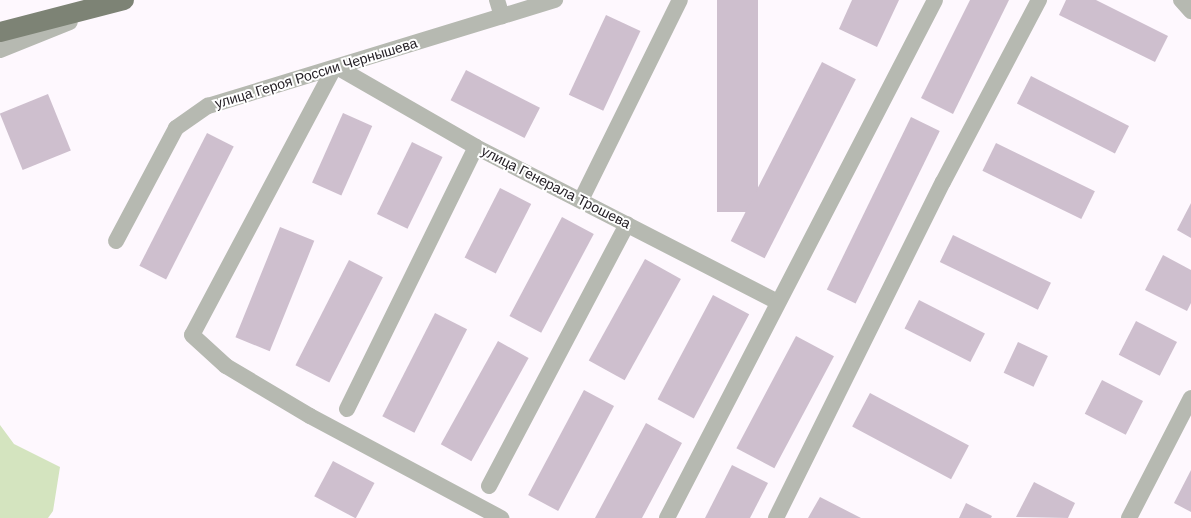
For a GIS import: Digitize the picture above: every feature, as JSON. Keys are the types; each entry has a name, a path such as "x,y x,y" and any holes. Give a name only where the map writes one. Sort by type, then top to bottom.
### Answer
{"main road":[{"path":"0,32 122,1"}],"street":[{"path":"497,0 502,16"},
{"name":"улица Героя России Чернышева","path":"116,241 176,128 208,106 555,0"},
{"path":"581,200 680,0"},
{"path":"667,518 935,0"},
{"path":"776,518 943,182 1039,0"},
{"path":"1181,0 1191,11"},
{"path":"0,50 122,1"},
{"path":"335,68 192,334 226,366 500,518"},
{"name":"улица Генерала Трошева","path":"335,68 476,147 778,302"},
{"path":"347,410 476,147"},
{"path":"489,486 627,224"},
{"path":"1129,518 1191,398"}],"green space":[{"path":"0,425 14,444 60,467 53,511 48,518 0,518"}],"building":[{"path":"717,0 758,0 758,212 717,212"},
{"path":"852,0 899,0 877,47 839,29"},
{"path":"970,0 1009,0 953,114 921,98"},
{"path":"1066,0 1096,0 1168,36 1155,62 1059,15"},
{"path":"606,15 640,31 603,111 569,95"},
{"path":"822,62 856,79 765,258 731,241"},
{"path":"466,70 540,108 525,138 451,100"},
{"path":"1031,76 1129,126 1115,154 1017,104"},
{"path":"48,94 71,151 23,170 0,113"},
{"path":"343,113 372,126 341,195 312,182"},
{"path":"911,117 940,131 856,304 827,290"},
{"path":"207,133 234,147 166,279 139,266"},
{"path":"412,142 443,157 407,229 377,214"},
{"path":"996,143 1095,191 1081,219 982,171"},
{"path":"500,188 531,204 496,273 465,257"},
{"path":"1191,203 1191,238 1177,230"},
{"path":"562,217 594,234 541,333 509,316"},
{"path":"280,227 314,241 270,351 235,337"},
{"path":"953,235 1051,283 1038,310 940,262"},
{"path":"1163,255 1191,270 1191,303 1187,311 1145,290"},
{"path":"645,259 681,279 625,380 589,360"},
{"path":"349,260 383,277 329,382 295,365"},
{"path":"713,295 749,314 694,418 658,399"},
{"path":"919,300 985,334 970,362 904,329"},
{"path":"435,313 467,329 414,433 382,416"},
{"path":"1136,321 1177,342 1160,376 1119,355"},
{"path":"796,336 834,356 774,468 736,448"},
{"path":"498,341 529,358 471,461 441,444"},
{"path":"1018,342 1048,356 1034,387 1004,373"},
{"path":"1102,380 1143,401 1126,435 1085,414"},
{"path":"584,390 614,406 558,511 528,495"},
{"path":"870,393 969,446 951,479 852,427"},
{"path":"646,423 682,443 642,518 595,518"},
{"path":"333,461 374,483 356,518 314,496"},
{"path":"732,465 768,483 750,518 705,518"},
{"path":"1191,470 1191,512 1174,503"},
{"path":"1034,482 1075,503 1068,518 1016,517"},
{"path":"820,497 861,518 808,518"},
{"path":"966,503 992,516 991,518 959,518"}]}
